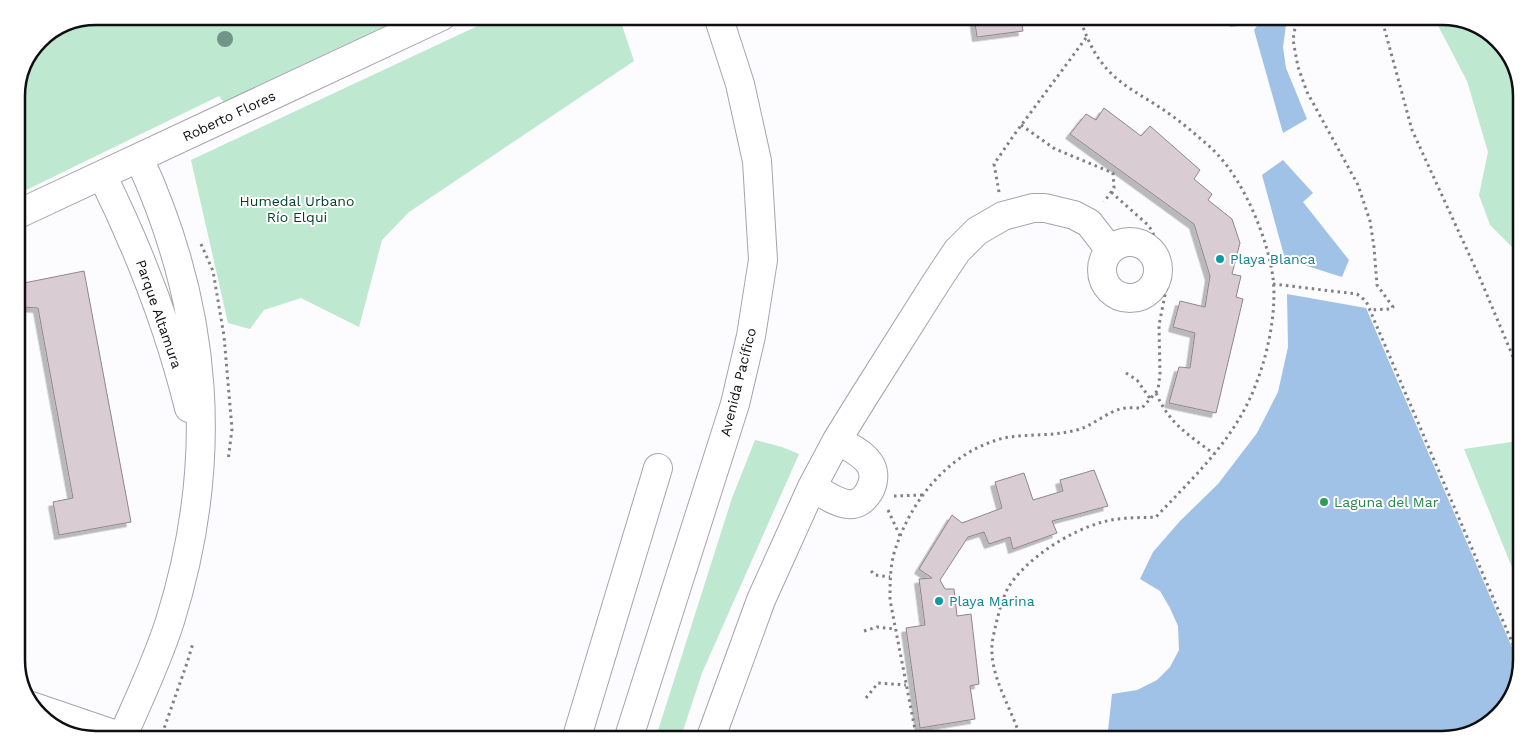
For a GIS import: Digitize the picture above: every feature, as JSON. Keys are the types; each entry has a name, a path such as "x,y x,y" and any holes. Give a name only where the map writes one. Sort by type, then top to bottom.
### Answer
{"street":[{"name":"Roberto Flores","path":"25,211 423,25"},
{"name":"Avenida Pacífico","path":"631,731 735,404 751,336 763,260 757,161 740,84 721,25"},
{"name":"Parque Altamura","path":"124,731 159,651 178,594 189,550 200,458 199,380 195,340 188,301 168,228 155,192 139,158"},
{"name":"Parque Altamura","path":"102,175 126,226 158,305 182,381 200,458"},
{"path":"713,731 761,600 812,487 838,440 957,251 977,230 1003,216 1033,208 1045,208 1074,215 1089,223 1110,250"},
{"path":"1136,242 1161,257 1157,277 1147,292 1130,298 1112,292 1105,284 1102,276 1104,257 1110,250 1118,244 1136,242"},
{"path":"812,487 836,501 849,505 865,499 874,483 871,466 858,452 838,440"},
{"path":"579,731 658,468"},
{"path":"48,712 101,731"}],"path":[{"path":"1018,731 1000,686 992,653 994,632 1008,588 1023,569 1042,553 1088,526 1105,521 1156,517 1214,454 1239,419 1256,385 1273,312 1273,284 1264,240 1236,180 1218,155 1168,113 1118,80 1103,64 1086,38 1082,25"},
{"path":"1296,25 1293,40 1298,67 1307,92 1358,185 1370,221 1377,285 1393,307 1390,309 1369,310"},
{"path":"1383,25 1412,130 1479,276 1513,357"},
{"path":"1003,216 994,164 1086,38"},
{"path":"1021,126 1055,149 1113,174 1114,188 1089,223"},
{"path":"915,731 890,600 890,577 895,548 917,502 939,474 958,459 981,447 1003,438 1061,433 1082,428 1121,408 1142,408 1156,393 1160,374 1159,325 1167,285 1161,257 1149,226 1111,192"},
{"path":"1273,284 1357,294 1366,301 1513,644"},
{"path":"1126,373 1137,380 1151,400"},
{"path":"1156,393 1163,409 1172,422 1214,454"},
{"path":"870,571 875,575 890,577"},
{"path":"864,631 877,627 895,629"},
{"path":"866,698 878,683 906,685"}],"green space":[{"path":"96,25 394,25 225,104 219,96 25,191 25,91 27,77 32,64 40,53 60,34 82,26"},
{"name":"Humedal Urbano Río Elqui","path":"480,25 622,25 634,61 409,212 382,240 359,327 301,298 264,310 250,329 228,323 191,160"},
{"path":"1438,25 1461,27 1474,32 1495,49 1506,64 1513,91 1513,248 1490,225 1479,195 1488,152 1467,81"},
{"path":"755,440 782,447 799,454 702,673 683,731 658,731 732,498"},
{"path":"1513,443 1513,570 1464,449"}],"water":[{"path":"1229,25 1246,25 1230,27"},
{"path":"1258,25 1286,25 1283,47 1286,68 1307,119 1283,133 1254,30"},
{"path":"1283,160 1313,193 1303,202 1349,260 1342,277 1285,259 1262,175"},
{"name":"Laguna del Mar","path":"1287,294 1366,308 1513,650 1511,679 1506,692 1495,707 1482,719 1461,729 1442,731 1108,731 1112,694 1137,690 1157,680 1170,667 1179,650 1178,626 1170,608 1160,591 1140,579 1153,552 1180,521 1218,484 1257,433 1278,392 1288,347"}],"building":[{"path":"975,25 1022,25 1023,31 977,37"},
{"name":"Playa Blanca","path":"1104,108 1141,136 1150,126 1200,170 1194,179 1212,194 1208,200 1232,219 1240,243 1232,274 1241,276 1236,297 1243,299 1216,413 1169,403 1179,367 1190,368 1195,333 1173,327 1180,301 1205,307 1210,276 1194,224 1070,134 1086,114 1096,120"},
{"path":"84,271 131,522 59,535 53,502 73,498 38,308 25,307 25,283"},
{"name":"Playa Marina","path":"1094,470 1108,506 1052,521 1057,533 1013,549 1010,537 989,544 984,532 968,537 940,580 945,589 954,589 957,616 971,614 979,684 970,686 975,719 920,728 906,628 925,625 919,579 932,578 919,569 952,515 962,523 1002,508 995,482 1024,473 1033,500 1063,491 1060,480"}],"place":[{"name":"Playa Blanca","path":"1220,259"},
{"name":"Laguna del Mar","path":"1324,502"},
{"name":"Playa Marina","path":"939,601"}]}
